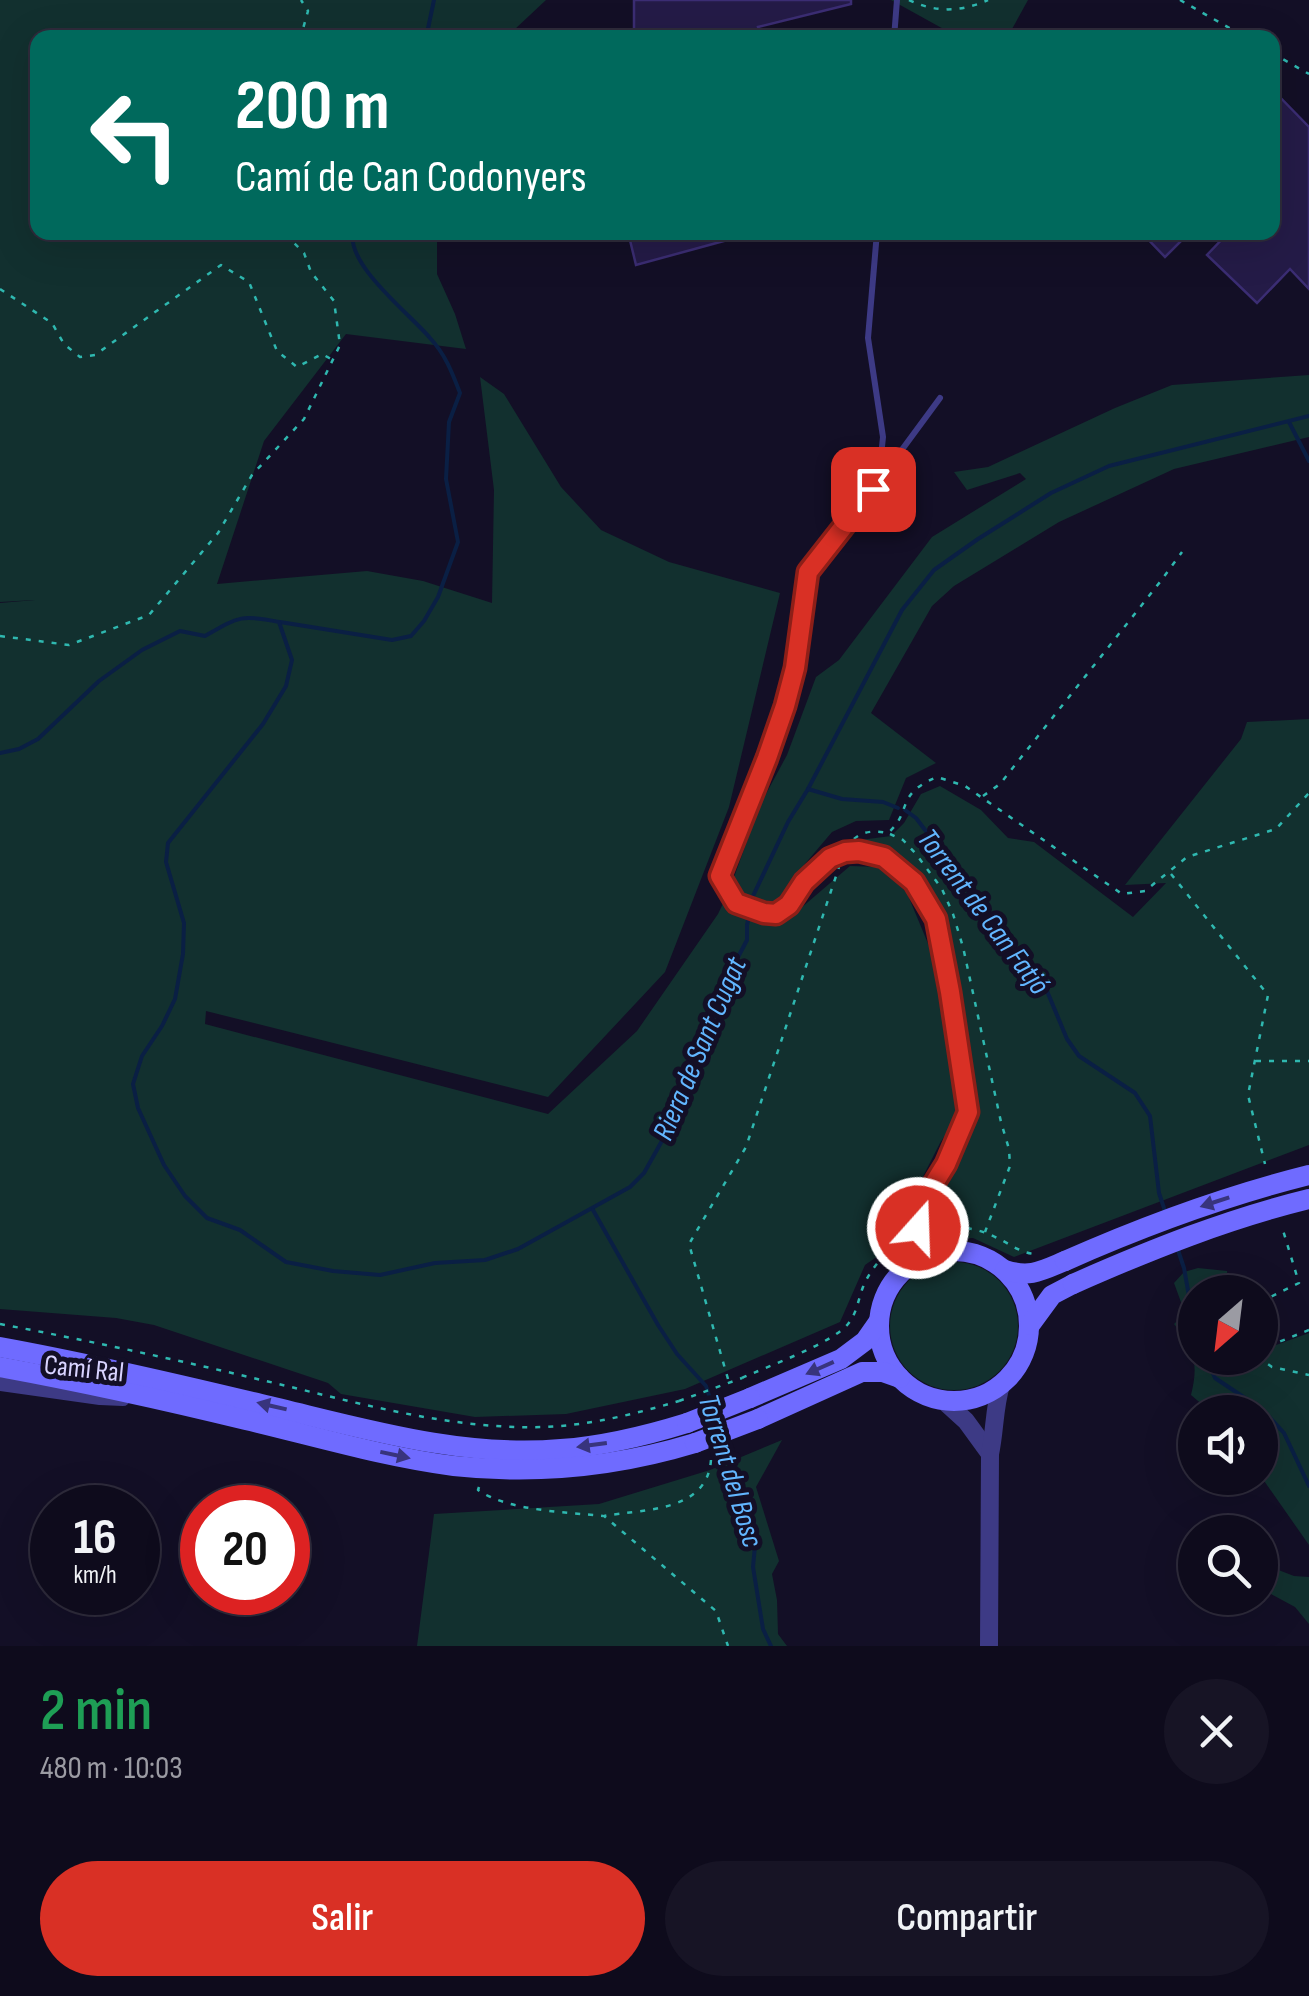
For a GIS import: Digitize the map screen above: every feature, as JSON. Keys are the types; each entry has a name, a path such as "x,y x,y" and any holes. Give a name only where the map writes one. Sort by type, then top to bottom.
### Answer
{"main road":[{"path":"0,1367 450,1465 530,1470 640,1458 750,1398 841,1359 864,1341 878,1321 884,1297 901,1272 927,1255 942,1250 974,1253 1005,1270 1033,1274 1153,1224 1309,1175"},
{"path":"1030,1325 1052,1296 1073,1284 1189,1236 1309,1199"},
{"path":"878,1321 882,1349 900,1378 913,1389 930,1398 974,1398 1001,1385 1019,1364 1029,1338 1028,1308 1005,1270"},
{"path":"0,1347 398,1436 461,1447 526,1450 558,1450 691,1433 758,1418 862,1372 883,1372 900,1378"}],"street":[{"name":"Camí Ral","path":"0,1384 100,1398 164,1400"},
{"path":"990,1646 990,1454 1001,1385"},
{"path":"944,1400 966,1421 990,1454"}],"lane":[{"path":"895,30 897,0"},
{"path":"873,489 883,437 868,338 877,240"},
{"path":"927,1255 918,1228 920,1206 946,1164 968,1112 936,919 914,882 884,857 859,851 830,858 804,882 789,905 776,914 736,903 720,876 785,706 795,668 808,572 940,398"}],"path":[{"path":"301,0 308,11 303,30"},
{"path":"908,0 938,11 972,7 988,0"},
{"path":"1180,0 1233,30"},
{"path":"1280,58 1309,74"},
{"path":"0,636 69,645 149,615 218,534 252,475 304,418 340,345 334,301 292,240"},
{"path":"0,288 52,323 64,344 80,357 95,354 221,265 249,282 277,351 297,366 322,354 332,359"},
{"path":"982,797 1000,784 1182,552"},
{"path":"888,834 916,786 937,777 965,786 1122,894 1145,891 1187,857 1276,829 1309,792"},
{"path":"830,858 860,834 875,831 903,840 942,890 953,914 1009,1149 1010,1166 985,1232"},
{"path":"728,1380 689,1244 746,1147 845,852"},
{"path":"1170,872 1268,995 1248,1095 1266,1164"},
{"path":"1255,1060 1309,1061"},
{"path":"930,1230 961,1227 985,1232 1022,1252 1037,1254"},
{"path":"1278,1293 1299,1283 1282,1227"},
{"path":"0,1324 167,1357 451,1422 521,1427 565,1425 616,1418 679,1402 822,1342 846,1326 872,1270 909,1238"},
{"path":"1278,1343 1309,1330"},
{"path":"1278,1368 1309,1374"},
{"path":"479,1485 478,1490 484,1495 510,1503 604,1516 660,1509 680,1502 704,1483 710,1460"},
{"path":"604,1516 716,1611 728,1646"}],"green space":[{"path":"0,0 546,0 514,30 30,30 30,240 437,240 437,274 466,349 346,334 264,441 217,584 367,571 423,581 492,603 494,490 480,377 504,394 561,487 601,530 669,562 780,593 729,807 665,972 548,1097 206,1011 205,1024 548,1114 637,1031 718,914 760,805 787,755 816,677 839,660 932,537 1026,479 1020,473 967,490 954,472 988,467 1172,385 1309,375 1309,437 1174,469 1059,522 954,586 932,606 871,713 936,763 906,778 889,820 856,821 832,832 804,865 787,920 850,866 881,867 907,893 939,970 911,869 889,850 860,840 891,836 904,823 921,794 940,786 981,810 1008,838 1034,842 1133,917 1166,883 1125,885 1241,739 1247,722 1309,719 1309,1145 1014,1257 973,1238 933,1240 926,1216 947,1179 978,1105 945,991 959,1114 910,1202 908,1235 865,1265 840,1322 685,1389 566,1414 475,1417 341,1394 328,1383 154,1325 116,1318 0,1309 0,603 35,600 0,602"},
{"path":"891,0 1028,0 1011,30 945,30"},
{"path":"954,1262 978,1267 999,1281 1013,1302 1018,1326 1013,1350 999,1371 978,1385 954,1390 930,1385 909,1371 895,1350 890,1326 895,1302 909,1281 930,1267"},
{"path":"1198,1268 1227,1271 1227,1275 1181,1275"},
{"path":"1309,1333 1309,1545 1274,1495 1278,1495 1278,1395 1191,1395 1195,1375 1278,1375 1278,1344"},
{"path":"782,1440 756,1487 779,1561 772,1574 778,1634 787,1646 417,1646 434,1514 599,1504 710,1470"},
{"path":"1278,1570 1309,1577 1309,1624 1295,1607 1278,1598"}],"building":[{"path":"634,0 851,0 851,4 758,27 759,30 634,30"},
{"path":"1280,97 1309,127 1309,289 1290,269 1257,303 1207,255 1221,240 1280,240"},
{"path":"630,240 727,240 636,265"},
{"path":"1149,240 1182,240 1165,257"}],"waterway":[{"path":"428,30 434,0"},
{"path":"280,622 392,640 411,636 438,597 458,542 446,479 449,422 460,393 435,344 369,274 353,240"},
{"name":"Riera de Sant Cugat","path":"0,753 38,739 99,681 142,650 180,631 205,636 240,619 279,622 292,660 286,686 263,724 168,843 166,862 184,923 183,954 175,999 142,1056 133,1084 138,1108 164,1165 185,1196 207,1218 240,1230 286,1262 380,1275 435,1263 485,1260 518,1249 630,1187 644,1173 686,1098 725,982 747,940 753,896 788,822 902,610 934,570 1051,493 1109,466 1309,416"},
{"path":"1289,422 1309,461"},
{"name":"Torrent de Can Fatjó","path":"808,789 898,808"},
{"name":"Torrent de Can Fatjó","path":"905,810 916,818 1047,991 1067,1039 1079,1056 1135,1093 1150,1116 1159,1193 1166,1214"},
{"name":"Torrent del Bosc","path":"593,1210 658,1325 677,1354 706,1386 712,1405"},
{"name":"Torrent de Can Fatjó","path":"1177,1247 1185,1275"},
{"name":"Torrent de Can Fatjó","path":"1214,1375 1263,1410 1284,1433 1309,1486"},
{"name":"Torrent del Bosc","path":"722,1438 755,1546 753,1567 763,1629 771,1646"}],"route":[{"path":"873,489 808,572 795,668 785,706 720,876 736,903 776,914 789,905 804,882 830,858 859,851 884,857 914,882 936,919 968,1112 946,1164 920,1206 918,1228"}]}
